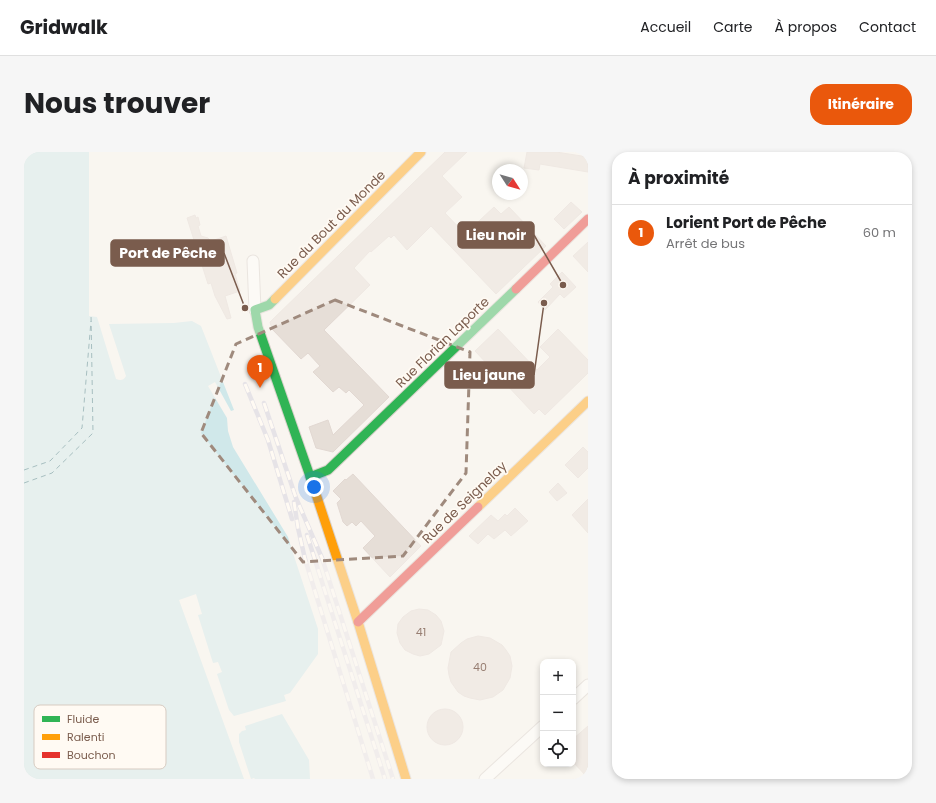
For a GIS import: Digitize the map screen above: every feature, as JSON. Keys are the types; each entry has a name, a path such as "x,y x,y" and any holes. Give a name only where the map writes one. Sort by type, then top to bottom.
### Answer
{"street":[{"name":"Rue du Bout du Monde","path":"255,310 269,304 421,152"},
{"name":"Rue Florian Laporte","path":"310,477 328,470 588,219"},
{"path":"253,261 255,310 258,327 358,622 406,779"},
{"name":"Rue de Seignelay","path":"358,622 588,401"},
{"path":"576,696 588,685"},
{"path":"485,779 540,729"}],"highlighted area":[{"path":"335,300 470,352 466,473 403,556 303,562 201,433 236,344"}],"water":[{"path":"24,152 89,152 89,316 97,317 116,379 122,380 126,376 109,324 174,323 192,321 201,326 234,410 231,411 215,382 208,386 227,418 228,431 233,447 288,537 318,629 318,654 290,693 284,695 286,701 234,716 229,710 217,674 222,672 218,662 213,663 198,615 202,614 196,594 179,600 244,779 24,779"},
{"path":"282,714 309,760 310,779 251,779 239,742 239,734 246,730 245,726"}],"building":[{"path":"445,152 467,152 442,176 462,197 445,213 465,234 494,207 501,214 509,207 546,246 496,294 431,226 407,250 394,235 391,238 389,236 371,252 370,251 354,268 370,285 324,330 389,397 333,452 316,448 309,427 328,420 333,435 364,405 349,390 346,393 339,387 333,392 313,372 320,366 308,353 301,359 272,329 270,322"},
{"path":"527,152 556,152 588,157 588,172 540,164 539,170 528,169 528,164 525,164"},
{"path":"571,202 582,212 564,229 554,219"},
{"path":"195,215 196,218 198,217 200,225 198,226 201,236 208,238 211,241 226,236 237,273 235,274 240,291 225,296 231,318 227,319 215,296 211,283 208,284 187,218"},
{"path":"588,242 588,272 573,256"},
{"path":"562,272 576,287 564,298 560,294 545,310 538,302 553,287 550,284"},
{"path":"498,329 537,370 550,357 540,347 558,329 588,360 588,373 545,415 539,409 534,414 475,351"},
{"path":"583,447 588,452 588,468 578,478 565,465"},
{"path":"353,474 421,546 390,577 363,548 375,536 361,521 356,526 352,522 347,526 343,522 337,503 341,499 333,491 345,479 346,480"},
{"path":"558,483 567,493 557,501 549,492"},
{"path":"588,499 588,533 572,515"},
{"path":"515,508 528,521 511,536 505,530 494,539 488,534 478,544 469,536 491,515 498,521 505,514 507,516"},
{"path":"419,609 428,610 436,615 441,621 444,631 441,645 429,654 420,656 405,650 400,643 397,633 398,624 403,617 411,611"},
{"path":"478,636 490,638 502,645 510,656 512,666 510,678 503,690 493,697 480,700 464,696 458,692 451,682 448,668 451,652 467,639"},
{"path":"449,709 458,714 462,720 462,734 458,740 449,745 441,745 432,740 428,734 427,723 432,714 438,710"},
{"path":"588,726 588,778 576,765 576,736"}],"ferry route":[{"path":"24,483 52,473 93,433 91,314"},
{"path":"24,470 50,461 82,428 91,321"}],"railway":[{"path":"245,384 268,440 292,519"},
{"path":"264,403 296,498 322,558 393,779"},
{"path":"294,502 305,559 373,779"},
{"path":"307,535 385,779"}],"traffic: fast":[{"path":"310,477 328,470 516,289"},
{"path":"275,299 269,305 255,310 258,327 312,482"}],"traffic: slow":[{"path":"275,299 421,152"},
{"path":"478,507 588,401"},
{"path":"312,482 358,622 406,779"}],"traffic: jam":[{"path":"516,289 588,219"},
{"path":"358,622 478,507"}],"place":[{"name":"Lieu noir","path":"563,285"},
{"name":"Lieu jaune","path":"544,303"},
{"name":"Port de Pêche","path":"245,308"},
{"name":"Lorient Port de Pêche","path":"260,388"}]}
